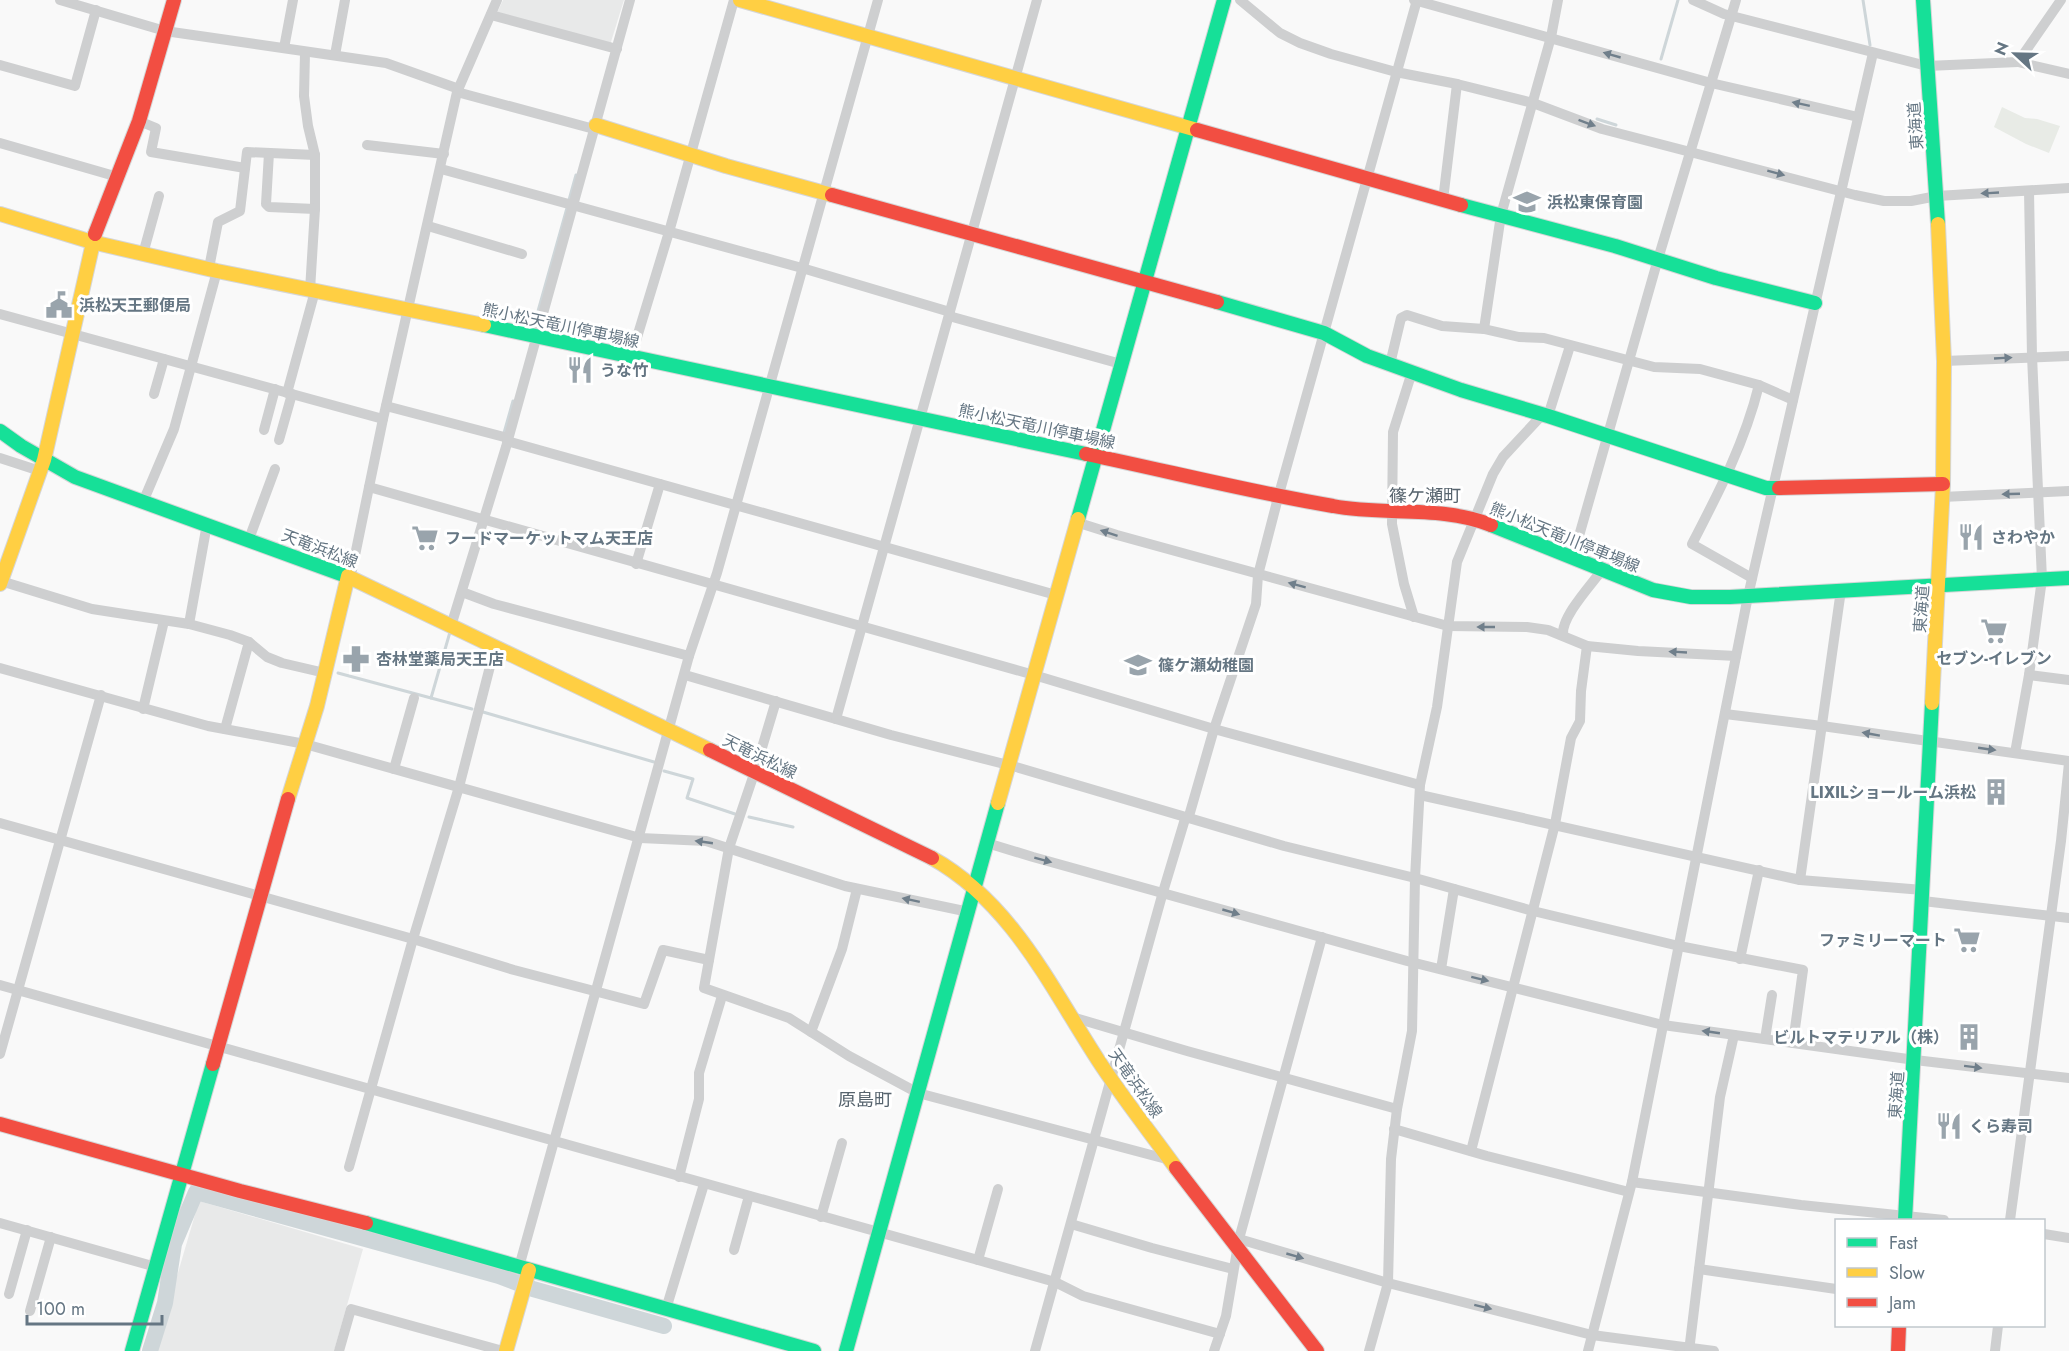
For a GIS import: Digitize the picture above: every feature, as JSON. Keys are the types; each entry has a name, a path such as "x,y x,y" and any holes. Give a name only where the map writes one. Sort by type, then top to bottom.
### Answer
{"main road":[{"path":"1,582 42,465 92,242 139,121 174,0"},
{"path":"740,0 1658,259 1716,278 1815,303"},
{"path":"846,1351 1076,522 1224,0"},
{"name":"東海道","path":"1905,1218 1943,490 1944,361 1937,196 1923,0"},
{"path":"595,127 1324,333 1367,356 1461,390 1546,415 1766,488 1943,490"},
{"name":"熊小松天竜川停車場線","path":"0,214 92,242 213,270 408,309 1335,507 1448,514 1474,518 1602,570 1675,596 1692,598 1748,596 2069,578"},
{"name":"天竜浜松線","path":"0,431 42,465 348,576 896,839 934,859 975,887 1036,959 1112,1080 1170,1161 1239,1244 1317,1351"},
{"path":"132,1351 325,673 348,576"},
{"path":"0,1124 182,1176 334,1214 524,1277 666,1309 814,1351"},
{"path":"505,1351 524,1277"},
{"path":"1898,1351 1899,1327"}],"street":[{"path":"60,0 165,31 386,63 458,91 595,127"},
{"path":"284,48 293,0"},
{"path":"335,55 345,0"},
{"path":"348,576 352,570 383,418 458,91 497,0"},
{"path":"451,626 507,440 630,0"},
{"path":"632,357 734,0"},
{"path":"524,1277 555,1142 689,656 713,585 878,0"},
{"path":"836,719 1037,0"},
{"path":"1240,0 1280,33 1331,54 1396,72 1533,103 1602,129 1884,201 1911,201 1937,196 2069,188"},
{"path":"1035,1351 1163,892 1256,604 1258,574 1279,494 1416,0 1711,83 1858,117"},
{"path":"1484,329 1501,215 1551,37 1558,0"},
{"path":"1693,0 1731,15 1927,66 2018,62 2069,74"},
{"path":"1573,557 1658,259 1736,0"},
{"path":"2018,62 2061,0"},
{"path":"0,65 75,86 96,10"},
{"path":"490,15 617,50"},
{"path":"279,440 313,291 315,155 304,96 305,53"},
{"path":"1588,1351 1631,1187 1748,596 1873,53"},
{"path":"1443,200 1457,84"},
{"path":"139,121 156,128 151,152 245,168"},
{"path":"0,143 118,177"},
{"path":"367,145 444,154"},
{"path":"143,502 174,429 192,367 213,270 218,222 240,211 247,152 315,155"},
{"path":"269,153 266,204 269,207 315,209"},
{"path":"441,169 802,268 1121,364"},
{"path":"2015,753 2029,675 2042,579 2032,356 2029,191"},
{"path":"143,254 159,196"},
{"path":"428,226 522,254"},
{"path":"0,314 383,418"},
{"path":"1390,364 1401,318 1407,315 1442,326 1484,329 1519,337 1544,338 1654,367 1700,369 1759,385 1792,400"},
{"path":"1369,1351 1388,1283 1391,1159 1397,1109 1412,1031 1415,878 1420,790 1437,707 1457,562 1493,474 1503,458 1546,415 1570,346"},
{"path":"1944,361 2069,356"},
{"path":"154,394 164,359"},
{"path":"1412,372 1393,432 1392,524 1404,584 1414,617"},
{"path":"1752,578 1692,544 1727,476 1752,414 1759,385"},
{"path":"264,430 275,389"},
{"path":"386,406 1056,595"},
{"path":"0,458 42,465"},
{"path":"249,539 275,469"},
{"path":"636,564 660,484"},
{"path":"369,487 1034,675 1497,813 1696,855 1800,880 2069,918"},
{"path":"1943,490 2069,491"},
{"path":"1076,522 1117,536 1448,626 1527,627 1548,630 1587,646 1736,656"},
{"path":"189,624 207,524"},
{"path":"1563,635 1562,631 1569,616 1602,570"},
{"path":"1,582 92,609 189,624 230,634 249,642 267,657 325,673"},
{"path":"1800,880 1841,590"},
{"path":"462,592 494,604 689,656"},
{"path":"143,709 164,621"},
{"path":"225,729 249,642"},
{"path":"1471,1151 1555,824 1571,738 1580,721 1587,646"},
{"path":"349,1167 413,939 459,787 495,647"},
{"path":"0,668 101,695 143,709 225,729 305,744 640,838 706,841 857,889 969,912"},
{"path":"685,675 1189,816 1284,846 1415,878 1533,911 1679,946 1803,970 1792,1043"},
{"path":"2029,675 2069,680"},
{"path":"0,1054 101,695"},
{"path":"394,769 414,698"},
{"path":"776,701 729,848 704,988 789,1018 849,1056 918,1093 1170,1161"},
{"path":"1725,714 2069,762 2010,1219"},
{"path":"0,823 413,939 514,970 644,1004 663,950 709,960"},
{"path":"987,843 1413,962 1663,1025 1915,1060 2069,1078"},
{"path":"1740,959 1759,870"},
{"path":"811,1032 842,950 857,889"},
{"path":"1441,969 1454,889"},
{"path":"1214,1351 1226,1316 1239,1244 1322,937"},
{"path":"0,985 1055,1282 1083,1296 1220,1334"},
{"path":"1765,1039 1772,995"},
{"path":"678,1177 699,1100 699,1073 722,996"},
{"path":"1072,1017 1397,1109"},
{"path":"1690,1349 1720,1097 1734,1035"},
{"path":"1394,1129 1471,1151 1631,1187 1708,1192 1905,1218"},
{"path":"821,1217 842,1143"},
{"path":"666,1309 704,1184"},
{"path":"978,1260 998,1189"},
{"path":"734,1250 748,1196"},
{"path":"0,1223 156,1267"},
{"path":"1071,1224 1233,1269"},
{"path":"9,1294 27,1230"},
{"path":"2045,1234 2069,1238"},
{"path":"30,1311 51,1238"},
{"path":"1239,1244 1592,1335 1714,1351"},
{"path":"1699,1269 1835,1289"},
{"path":"339,1351 351,1309 505,1351"},
{"path":"1995,1351 1998,1327"}],"shaded area":[{"path":"503,0 624,0 610,45 497,13"},
{"path":"2002,107 2025,118 2060,126 2049,153 1994,127"},
{"path":"199,1201 363,1249 334,1351 155,1351"}],"waterway":[{"path":"1661,59 1678,0"},
{"path":"1863,0 1870,45"},
{"path":"1597,119 1616,125"},
{"path":"569,200 576,175"},
{"path":"533,329 567,208"},
{"path":"504,433 513,401"},
{"path":"431,698 450,632"},
{"path":"338,673 472,709"},
{"path":"483,712 654,762"},
{"path":"664,771 693,779 687,798 735,814"},
{"path":"749,817 793,827"},
{"path":"150,1351 165,1303 174,1244 196,1192 499,1276 533,1289 664,1326"}],"traffic: fast":[{"path":"1078,519 1224,0"},
{"path":"1923,0 1938,224"},
{"path":"1461,205 1615,246 1716,278 1815,303"},
{"path":"1217,302 1324,333 1367,356 1461,390 1548,416 1766,488 1779,488"},
{"path":"484,325 1086,454"},
{"path":"0,431 21,446 75,477 349,577"},
{"path":"1491,525 1653,590 1691,597 1730,597 2069,578"},
{"path":"1905,1219 1932,703"},
{"path":"846,1351 998,803"},
{"path":"132,1351 213,1064"},
{"path":"366,1223 814,1351"}],"traffic: slow":[{"path":"740,0 1197,130"},
{"path":"596,125 726,166 832,195"},
{"path":"0,214 92,242 217,271 484,325"},
{"path":"1932,703 1943,484 1944,361 1938,224"},
{"path":"0,584 44,460 95,234"},
{"path":"998,803 1078,519"},
{"path":"288,799 317,706 348,576"},
{"path":"349,577 710,750"},
{"path":"932,858 985,898 1007,922 1045,975 1107,1074 1176,1168"},
{"path":"506,1351 529,1270"}],"traffic: jam":[{"path":"95,234 139,121 174,0"},
{"path":"1197,130 1461,205"},
{"path":"832,195 1217,302"},
{"path":"1086,454 1333,506 1453,515 1491,525"},
{"path":"1779,488 1943,484"},
{"path":"710,750 932,858"},
{"path":"213,1064 288,799"},
{"path":"0,1124 240,1191 366,1223"},
{"path":"1176,1168 1317,1351"},
{"path":"1898,1351 1899,1327"}],"place":[{"name":"浜松東保育園","path":"1527,202"},
{"name":"浜松天王郵便局","path":"59,305"},
{"name":"うな竹","path":"580,370"},
{"name":"さわやか","path":"1971,537"},
{"name":"フードマーケットマム天王店","path":"425,538"},
{"name":"セブン-イレブン","path":"1994,631"},
{"name":"杏林堂薬局天王店","path":"356,659"},
{"name":"篠ケ瀬幼稚園","path":"1138,665"},
{"name":"LIXILショールーム浜松","path":"1996,792"},
{"name":"ファミリーマート","path":"1967,940"},
{"name":"ビルトマテリアル（株）","path":"1969,1037"},
{"name":"くら寿司","path":"1949,1126"}],"district":[{"name":"篠ケ瀬町","path":"1425,496"},
{"name":"原島町","path":"865,1100"}]}
